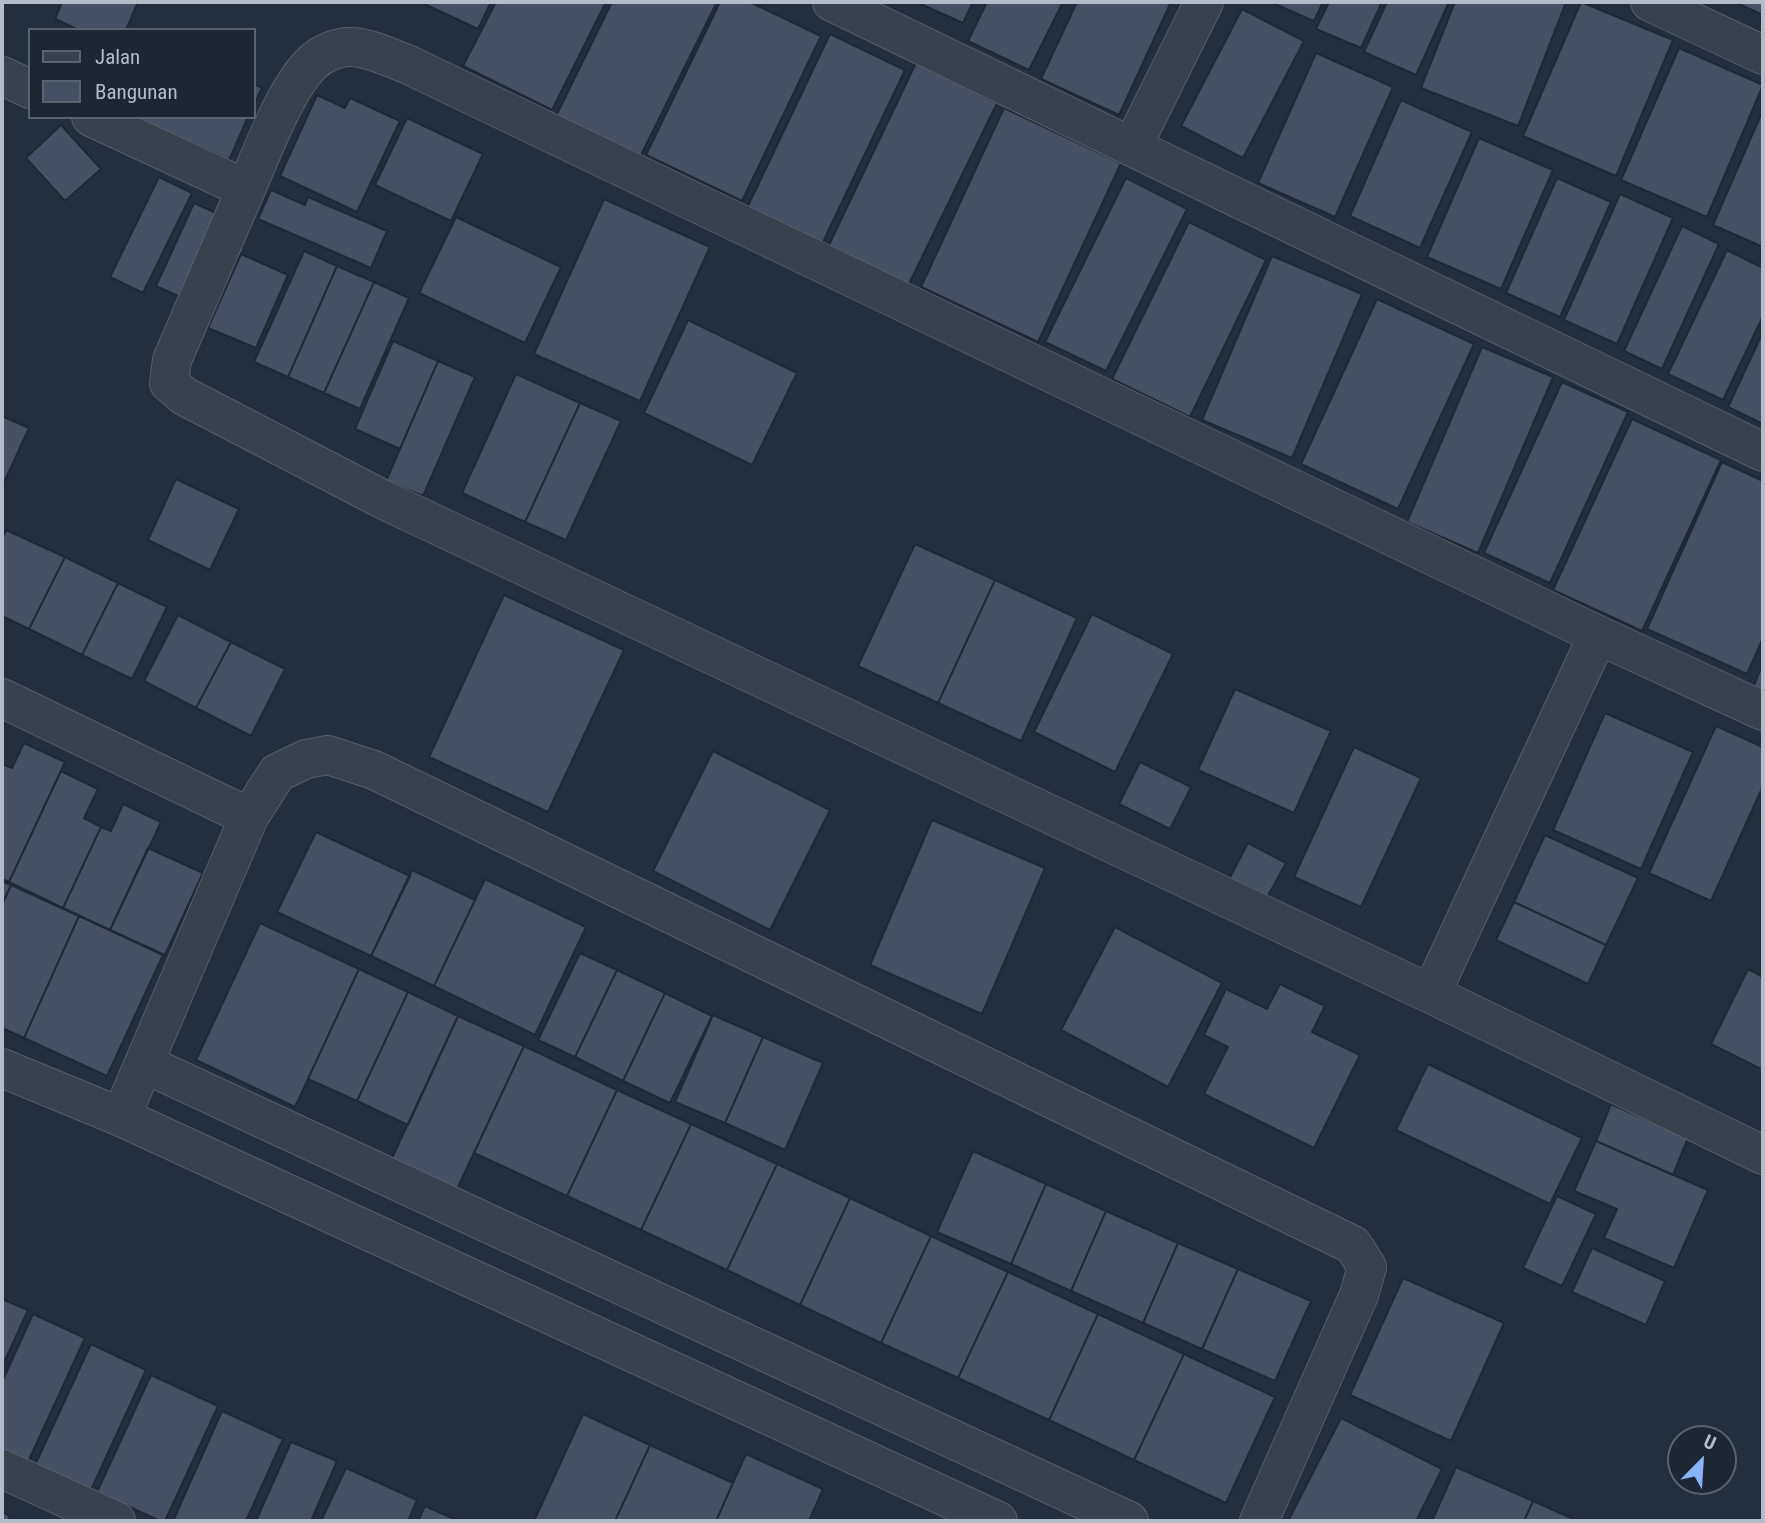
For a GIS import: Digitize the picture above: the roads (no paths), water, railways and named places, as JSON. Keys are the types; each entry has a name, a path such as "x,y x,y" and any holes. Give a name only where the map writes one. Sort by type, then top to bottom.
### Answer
{"street":[{"path":"832,2 1763,452"},
{"path":"1132,148 1204,2"},
{"path":"1650,2 1763,54"},
{"path":"1763,710 1598,635 409,65 370,51 350,47 330,51 312,62 296,84 266,143 172,360 169,383 184,396 386,501 1431,994 1763,1155"},
{"path":"2,76 28,88"},
{"path":"95,119 246,189"},
{"path":"1431,994 1598,635"},
{"path":"2,698 249,817"},
{"path":"121,1117 249,817 277,773 306,759 328,755 374,770 1353,1245 1367,1267 1359,1295 1259,1521"},
{"path":"145,1064 1129,1521"},
{"path":"2,1068 121,1117 978,1517"},
{"path":"2,1469 116,1521"}]}
